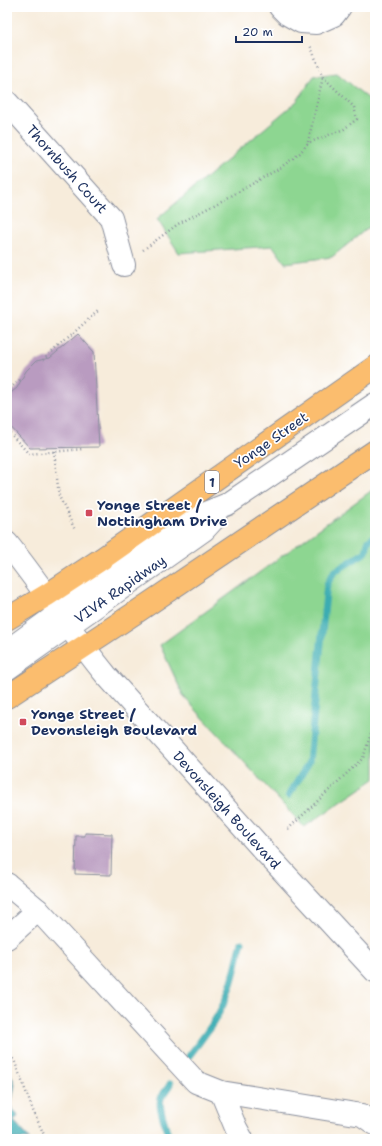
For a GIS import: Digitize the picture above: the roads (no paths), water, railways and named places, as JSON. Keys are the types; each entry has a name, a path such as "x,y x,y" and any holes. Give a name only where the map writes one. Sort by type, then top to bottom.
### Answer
{"main road":[{"name":"Yonge Street","path":"7,619 47,595 109,554 375,366"},
{"path":"7,697 138,611 375,451"}],"street":[{"path":"280,7 287,14 301,22 316,23 334,15 340,7"},
{"name":"Thornbush Court","path":"7,102 110,218 124,265"},
{"name":"VIVA Rapidway","path":"7,669 113,574 198,516 228,504 375,404"},
{"name":"Devonsleigh Boulevard","path":"7,543 47,595 63,620 106,675 264,851 375,971"},
{"name":"VIVA Rapidway","path":"7,650 63,620"},
{"path":"7,884 38,910 196,1082 220,1092 362,1115 375,1124"},
{"path":"7,938 38,910"},
{"path":"220,1092 242,1139"}],"water":[{"path":"7,1070 10,1072 15,1084 11,1107 18,1116 14,1121 30,1139 7,1139"}],"waterway":[{"path":"289,795 309,762 327,584 334,572 366,552 368,542 375,535"},
{"path":"189,1056 222,1008 231,984 242,942"},
{"path":"168,1139 160,1102 170,1084"}],"place":[{"name":"Yonge Street / Nottingham Drive","path":"89,513"},
{"name":"Yonge Street / Devonsleigh Boulevard","path":"23,722"}]}
